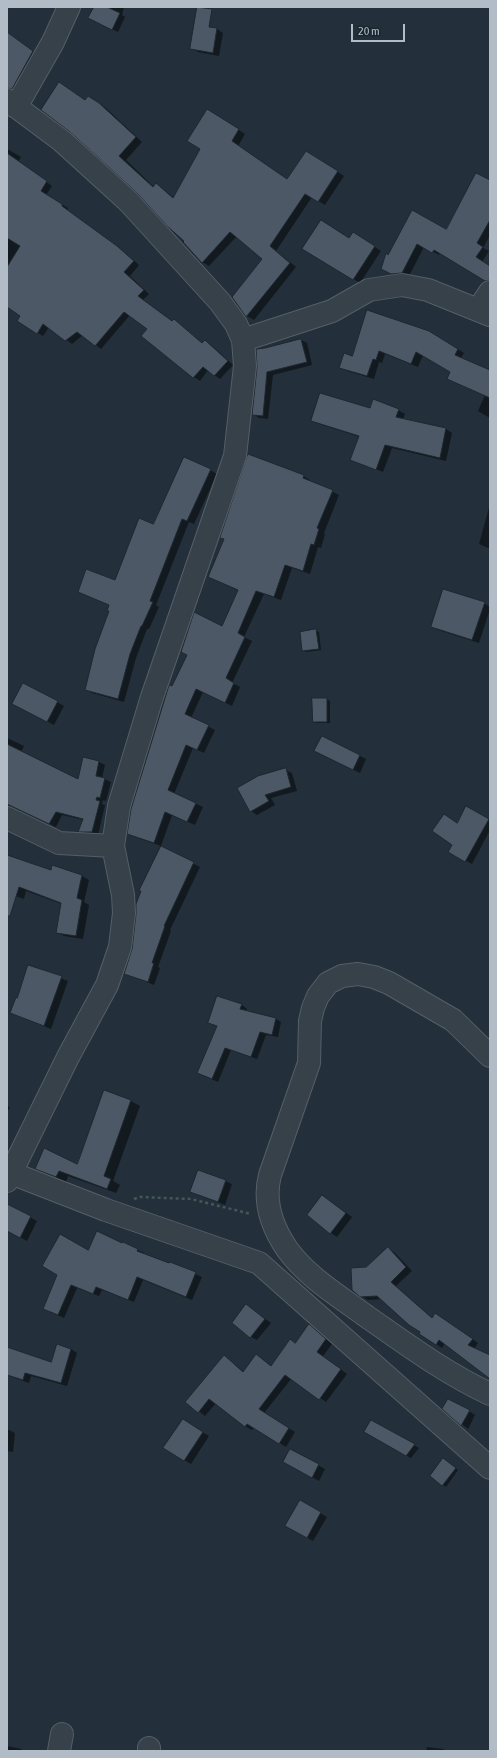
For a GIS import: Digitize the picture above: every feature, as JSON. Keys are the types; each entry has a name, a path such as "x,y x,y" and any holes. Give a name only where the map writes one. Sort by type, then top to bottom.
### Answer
{"street":[{"path":"70,7 53,42 12,103 62,140 128,201 220,302 236,324 243,340 245,366 235,456 152,697 119,806 113,846 123,895 124,913 120,947 107,985 68,1057 9,1177 259,1263 490,1468"},
{"path":"243,340 332,312 369,290 402,285 428,290 484,313 490,292"},
{"path":"7,818 59,843 113,846"},
{"path":"490,1056 453,1020 384,981 374,977 358,974 342,976 328,983 318,996 313,1008 310,1021 309,1063 267,1183 270,1218 288,1250 316,1280 435,1365 490,1394"},
{"path":"259,1263 288,1250"}],"path":[{"path":"106,1210 116,1204 140,1197 191,1199 270,1218"}],"building":[{"path":"94,7 107,7 120,13 112,30 88,18"},
{"path":"197,7 212,9 209,27 217,28 213,53 190,49"},
{"path":"7,32 33,51 12,89 7,88"},
{"path":"59,82 85,100 88,96 99,103 136,137 119,156 153,187 156,183 173,198 200,149 187,141 207,109 239,129 232,141 287,179 306,151 338,171 318,202 305,194 270,246 290,263 246,317 232,297 262,259 230,232 202,263 183,242 184,241 167,226 136,192 70,132 41,110"},
{"path":"7,153 47,181 41,191 62,204 62,206 117,246 134,261 124,272 144,290 138,296 172,321 174,319 202,343 205,340 228,361 214,376 203,367 193,378 141,336 147,329 124,312 95,346 77,332 65,341 43,324 37,334 17,321 20,316 7,307 7,267 20,246 7,238"},
{"path":"476,173 490,180 490,220 477,243 483,247 476,257 490,266 490,280 485,281 434,250 432,253 417,244 402,273 391,274 381,269 386,253 388,255 412,210 446,229"},
{"path":"321,220 349,238 353,232 375,246 353,280 302,249"},
{"path":"367,310 429,331 458,349 455,355 490,370 490,398 447,379 450,372 416,352 411,364 379,351 376,360 373,359 367,376 339,368 344,353 352,356"},
{"path":"301,339 307,362 267,372 263,416 252,415 257,367 256,349"},
{"path":"320,393 370,408 373,399 399,409 396,417 446,428 440,458 385,445 376,470 350,460 359,436 311,421"},
{"path":"248,454 304,475 303,478 333,490 317,528 319,529 314,545 311,544 303,571 285,565 274,597 256,591 238,633 245,637 226,678 234,683 225,703 196,689 185,714 209,725 197,750 186,745 168,790 196,803 187,822 165,812 154,843 127,834 131,809 169,685 172,686 187,655 181,652 194,612 222,626 238,590 208,577 224,539 220,538"},
{"path":"184,457 211,469 187,521 182,519 150,601 153,602 141,626 130,654 118,699 85,690 95,649 109,611 107,611 109,605 78,592 86,569 115,580 139,518 153,524"},
{"path":"443,589 485,602 472,640 431,627"},
{"path":"316,629 319,649 302,651 300,632"},
{"path":"23,683 58,701 47,722 12,704"},
{"path":"312,698 327,698 327,722 313,722"},
{"path":"322,736 360,755 353,770 314,751"},
{"path":"7,744 78,779 83,757 99,761 96,776 105,778 100,798 97,797 96,800 100,801 92,832 78,832 83,819 56,812 49,824 7,804"},
{"path":"286,768 291,787 265,795 269,801 250,812 237,788 258,776"},
{"path":"466,806 489,819 465,862 448,852 452,845 432,831 444,814 457,823"},
{"path":"161,846 194,862 164,926 152,963 154,963 148,982 124,974 132,949 136,904 141,891 139,891"},
{"path":"7,855 51,870 52,865 82,875 77,898 82,900 76,936 56,933 61,903 19,887 10,916 7,916"},
{"path":"28,965 62,976 44,1026 10,1013 16,997 17,998"},
{"path":"217,996 242,1004 240,1009 276,1018 272,1035 260,1032 251,1057 225,1048 212,1079 197,1073 217,1026 208,1023"},
{"path":"104,1090 131,1100 104,1176 111,1179 107,1189 59,1171 56,1177 35,1169 44,1148 77,1164"},
{"path":"198,1170 226,1180 218,1202 190,1192"},
{"path":"322,1195 346,1213 330,1234 307,1215"},
{"path":"7,1204 31,1216 20,1238 7,1231"},
{"path":"97,1231 138,1249 137,1251 196,1272 186,1297 137,1277 128,1300 96,1287 93,1294 71,1285 58,1315 43,1309 57,1275 42,1266 60,1234 88,1250"},
{"path":"388,1247 406,1267 391,1282 432,1318 435,1313 473,1339 468,1345 490,1355 490,1379 439,1340 436,1345 419,1334 420,1332 409,1325 377,1296 360,1297 352,1290 351,1268 366,1267"},
{"path":"246,1304 265,1319 250,1338 232,1323"},
{"path":"309,1324 326,1339 317,1352 341,1369 319,1400 285,1375 259,1409 289,1428 279,1444 247,1424 245,1427 209,1399 198,1413 185,1402 224,1355 243,1372 256,1354 271,1366 290,1339 295,1343"},
{"path":"57,1344 71,1349 61,1383 25,1373 23,1380 7,1375 7,1347 51,1362"},
{"path":"448,1399 470,1410 461,1426 442,1409"},
{"path":"183,1419 203,1432 184,1461 163,1448"},
{"path":"371,1420 415,1444 406,1456 364,1432"},
{"path":"290,1449 319,1464 312,1478 283,1462"},
{"path":"443,1458 456,1468 442,1486 430,1476"},
{"path":"300,1500 321,1512 307,1538 285,1526"}]}
